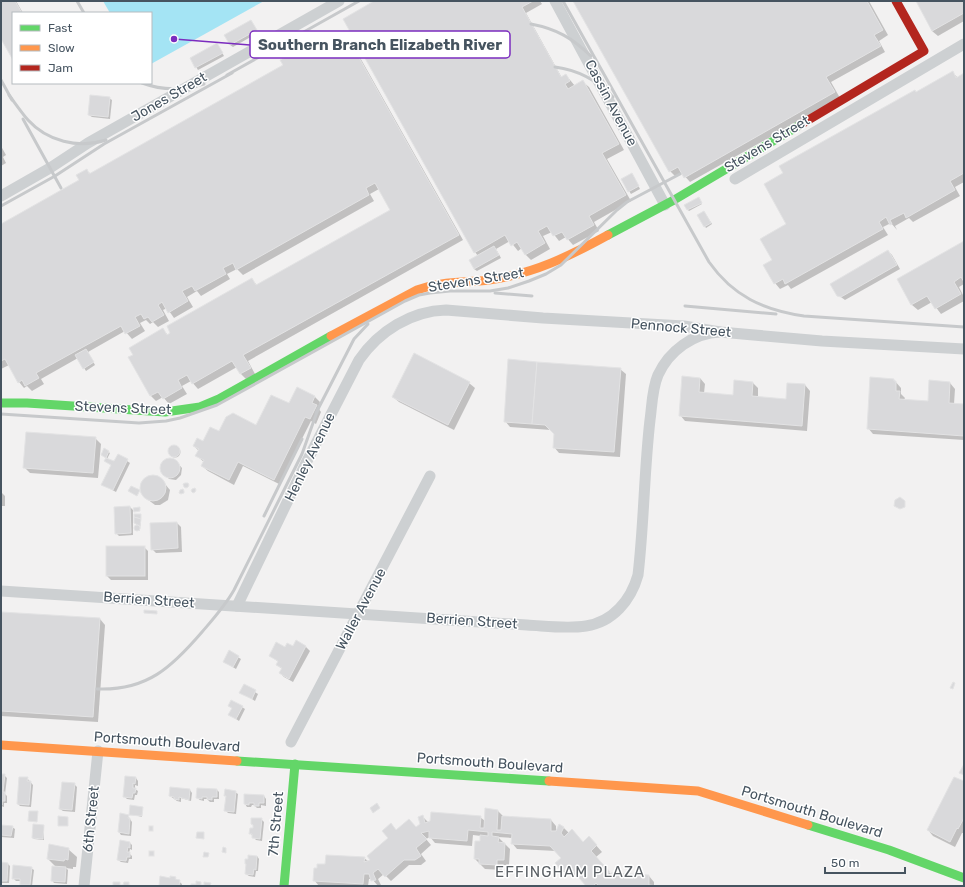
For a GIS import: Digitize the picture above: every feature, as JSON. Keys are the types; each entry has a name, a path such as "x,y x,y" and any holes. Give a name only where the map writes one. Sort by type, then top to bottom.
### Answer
{"street":[{"name":"Jones Street","path":"1,196 95,140 339,1"},
{"name":"Cassin Avenue","path":"555,1 665,205"},
{"name":"Stevens Street","path":"1,403 27,403 165,412 200,406 219,399 416,290 431,285 489,280 512,276 535,270 572,255 665,205 924,51 896,1"},
{"name":"Stevens Street","path":"735,179 964,44"},
{"name":"Pennock Street","path":"400,322 427,312 446,310 543,318 684,326 720,332 822,341 964,349"},
{"name":"Henley Avenue","path":"237,606 359,360 366,350 383,334 400,322"},
{"name":"Berrien Street","path":"1,591 528,625 578,627 598,623 616,612 628,599 636,584 638,575 649,432 657,379 664,364 679,347 689,340 704,334 720,332"},
{"name":"Waller Avenue","path":"292,742 430,476"},
{"name":"Portsmouth Boulevard","path":"1,745 698,791 889,850 964,878"},
{"name":"6th Street","path":"84,886 98,751"},
{"name":"7th Street","path":"284,886 295,764"}],"water":[{"path":"103,1 264,1 152,63 152,12 109,12"}],"building":[{"path":"1,1 15,1 21,12 12,12 12,58 1,39"},
{"path":"374,1 533,1 522,7 561,77 566,74 570,81 565,84 568,89 583,80 619,144 602,153 626,195 589,216 594,225 567,240 562,232 553,236 547,226 538,231 545,243 525,255 517,242 511,246 505,235 474,253 343,19"},
{"path":"573,1 867,1 883,30 874,35 881,46 826,77 835,92 684,178 678,167 669,172"},
{"path":"916,1 964,1 964,13 932,31"},
{"path":"251,20 257,30 230,45 224,35"},
{"path":"344,31 459,235 243,355 251,368 240,374 232,361 192,384 187,375 178,380 182,388 163,399 158,392 150,396 128,357 133,355 129,348 163,328 167,335 170,333 167,326 252,278 256,285 390,210 375,183 366,188 369,195 236,270 233,263 223,268 226,274 195,291 192,286 182,291 188,301 168,313 162,302 158,305 164,315 152,322 148,317 144,319 141,314 135,317 140,326 125,334 121,326 36,373 39,378 25,386 22,380 18,383 5,359 1,361 1,224 79,180 76,175 87,169 89,174 283,65 280,60 311,43 314,48"},
{"path":"217,43 223,53 195,68 190,58"},
{"path":"953,71 956,78 964,73 964,173 950,181 955,190 906,218 904,213 890,220 892,224 890,225 886,217 879,222 883,229 785,284 783,279 774,284 763,265 772,260 760,239 786,224 764,184 783,173 779,166 915,90 916,92"},
{"path":"90,95 110,97 108,117 88,115"},
{"path":"632,173 639,186 628,192 621,179"},
{"path":"699,197 702,203 687,210 684,205"},
{"path":"704,211 711,223 704,227 697,215"},
{"path":"964,241 964,282 961,277 954,282 961,294 935,309 927,296 911,305 897,279"},
{"path":"494,246 499,255 474,269 469,260"},
{"path":"888,250 897,265 841,297 837,296 830,284"},
{"path":"86,349 94,362 83,369 75,355"},
{"path":"414,353 470,382 448,425 392,397"},
{"path":"508,359 537,362 532,424 504,422"},
{"path":"537,362 621,368 614,452 553,448 554,434 545,425 532,424"},
{"path":"682,376 700,378 699,392 733,395 734,380 753,382 752,396 786,399 787,383 805,384 802,426 679,416"},
{"path":"870,377 894,379 894,381 896,381 896,391 900,391 899,399 928,401 929,380 950,382 949,403 964,404 964,436 867,429"},
{"path":"297,387 315,396 312,403 317,405 310,419 305,417 274,480 238,462 229,480 201,466 204,460 195,456 199,449 193,446 197,438 203,441 210,427 219,431 226,417 233,413 256,425 271,395 289,403"},
{"path":"26,432 96,437 93,473 23,468"},
{"path":"172,445 176,445 180,451 176,457 172,457 168,453 168,449"},
{"path":"104,448 109,451 106,458 101,455"},
{"path":"118,454 128,459 113,490 101,485 111,465 104,461 106,458 114,461"},
{"path":"170,458 177,461 180,468 177,475 170,478 163,475 160,468 163,461"},
{"path":"153,475 162,479 166,488 162,497 153,501 144,497 140,488 144,479"},
{"path":"188,483 189,485 186,488 183,484"},
{"path":"131,486 140,490 137,496 128,491"},
{"path":"195,488 196,490 193,493 191,491"},
{"path":"183,489 184,493 179,493 180,490"},
{"path":"900,497 905,501 905,507 900,509 894,506 895,500"},
{"path":"130,506 131,533 115,534 114,507"},
{"path":"140,507 140,511 134,512 133,508"},
{"path":"134,514 141,514 141,519 134,517"},
{"path":"134,517 141,519 140,526 134,523"},
{"path":"177,522 178,548 151,550 150,523"},
{"path":"137,525 140,528 137,531 134,528"},
{"path":"106,546 145,546 145,576 106,576"},
{"path":"144,610 157,611 157,614 144,613"},
{"path":"1,612 100,618 93,717 1,711"},
{"path":"296,640 306,646 289,679 279,673 282,668 276,665 278,661 269,656 276,642 285,647 287,643 293,646"},
{"path":"229,650 239,656 233,667 223,662"},
{"path":"953,682 955,683 953,689 950,688"},
{"path":"244,684 256,690 252,699 239,693"},
{"path":"231,700 243,706 236,719 228,715 232,708 228,706"},
{"path":"964,764 964,775 959,773"},
{"path":"1,774 5,774 3,792 5,792 5,801 2,801 2,805"},
{"path":"125,776 136,777 135,784 133,783 133,788 136,788 132,798 123,797"},
{"path":"19,777 28,777 27,781 31,781 29,805 17,804"},
{"path":"954,777 964,781 964,818 950,842 927,830"},
{"path":"62,782 75,783 72,810 59,809"},
{"path":"170,787 190,789 189,800 179,797 179,800 174,799 174,797 169,796"},
{"path":"197,788 217,789 217,797 212,797 212,800 207,799 207,797 202,797 202,799 196,798"},
{"path":"225,789 236,791 234,812 224,811 226,796 224,796"},
{"path":"244,794 264,795 264,803 259,803 259,806 254,806 254,803 249,803 249,805 244,804"},
{"path":"377,803 380,808 373,813 370,808"},
{"path":"130,805 143,807 142,816 129,815"},
{"path":"485,808 498,810 497,830 501,830 502,816 551,819 551,831 556,831 559,824 564,827 561,833 564,837 572,829 583,842 589,836 597,845 591,851 610,872 606,875 611,878 611,873 649,875 649,885 658,886 599,886 596,883 593,886 586,886 573,871 561,870 555,863 561,858 550,846 511,844 512,834 492,832 492,836 499,837 498,842 505,843 504,860 497,860 497,865 479,864 479,859 474,859 475,841 480,841 480,835 488,836 488,832 468,830 467,841 429,838 429,831 421,833 427,839 416,848 421,856 415,860 404,860 385,877 378,869 373,873 376,880 371,881 369,874 364,874 363,884 313,881 314,868 317,868 317,864 325,864 326,855 365,857 364,862 370,860 367,856 388,838 382,831 391,823 396,830 409,819 416,827 420,824 418,817 423,815 425,823 430,821 431,812 481,816 480,828 484,828"},
{"path":"29,811 38,811 37,822 28,821"},
{"path":"120,813 129,815 129,834 118,832"},
{"path":"58,816 68,817 68,826 58,826"},
{"path":"251,818 262,818 260,839 252,838 252,834 249,834 250,828 253,828"},
{"path":"33,824 44,825 43,839 32,838"},
{"path":"1,825 13,826 11,836 1,835"},
{"path":"149,826 153,826 153,831 149,831"},
{"path":"197,832 204,832 204,839 196,838"},
{"path":"120,840 130,842 130,848 128,847 127,852 130,852 130,857 127,857 126,861 117,860"},
{"path":"49,844 69,848 68,860 47,859"},
{"path":"223,847 226,848 226,853 222,852"},
{"path":"149,851 154,851 154,856 149,856"},
{"path":"204,852 209,853 208,857 203,857"},
{"path":"248,855 257,856 256,870 254,869 253,875 245,874 245,859 248,859"},
{"path":"1,862 8,863 7,881 1,881"},
{"path":"13,865 32,867 30,885 20,885 20,879 12,879"},
{"path":"52,866 66,867 65,882 51,881"},
{"path":"160,876 170,878 170,876 176,877 175,879 180,880 179,886 159,886"},
{"path":"196,881 201,882 201,885 204,885 204,882 211,883 210,886 191,886 191,884 196,884"},
{"path":"113,882 120,882 120,885 123,885 124,882 129,882 129,885 133,886 113,886"}],"railway":[{"path":"77,1 83,12"},
{"path":"227,75 359,1"},
{"path":"563,1 709,262 728,284 750,300 775,310 804,316 964,327"},
{"path":"531,24 564,35 591,56"},
{"path":"555,67 563,68 587,77 613,97"},
{"path":"1,206 55,176 104,144 232,73"},
{"path":"1,80 12,100"},
{"path":"145,84 173,89 188,88 204,84"},
{"path":"9,95 28,120 44,133 54,138 85,144 106,140"},
{"path":"23,119 61,188"},
{"path":"1,414 139,423 166,421 180,418 217,405 405,301 419,295 450,291 490,291 508,288 546,274 561,265 627,202 680,174"},
{"path":"495,293 532,296"},
{"path":"685,306 776,314"},
{"path":"316,413 354,339 368,324"},
{"path":"97,689 115,689 130,686 157,674 180,656 219,612 234,590 302,454 318,409"},
{"path":"264,516 302,439"}],"traffic: fast":[{"path":"608,235 674,200 800,125"},
{"path":"1,403 27,403 165,412 200,407 219,399 331,336"},
{"path":"237,761 549,781"},
{"path":"284,886 295,764"},
{"path":"808,825 889,850 964,878"}],"traffic: slow":[{"path":"331,336 417,290 435,285 489,280 536,269 580,250 608,235"},
{"path":"1,745 237,761"},
{"path":"549,781 698,791 808,825"}],"traffic: jam":[{"path":"800,125 924,51 896,1"}],"place":[{"name":"Southern Branch Elizabeth River","path":"174,39"}],"district":[{"name":"EFFINGHAM PLAZA","path":"570,872"}]}
